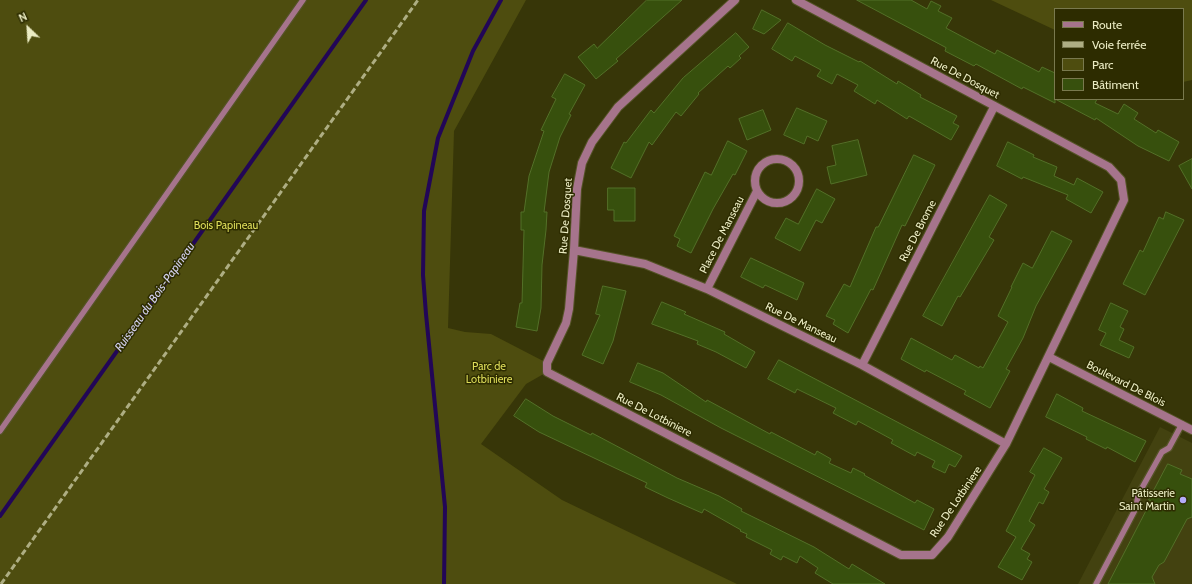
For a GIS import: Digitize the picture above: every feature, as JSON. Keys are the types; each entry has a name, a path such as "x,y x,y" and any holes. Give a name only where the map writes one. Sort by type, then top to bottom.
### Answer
{"street":[{"name":"Rue De Dosquet","path":"547,372 547,363 566,323 569,309 577,189 582,163 592,142 618,107 735,0"},
{"name":"Rue De Dosquet","path":"796,0 1109,167 1121,180"},
{"name":"Rue De Brome","path":"862,365 994,107"},
{"name":"Place De Manseau","path":"707,289 757,191 755,177 757,171 767,161 781,158 788,161 798,171 799,186 796,194 788,200 776,203 768,202 757,191"},
{"name":"Rue De Lotbiniere","path":"547,372 901,556 932,555 948,537 1006,444 1124,200 1121,180"},
{"name":"Rue De Manseau","path":"574,250 645,264 707,289 862,365 1006,444"},
{"name":"Boulevard De Blois","path":"1049,357 1192,430"}],"lane":[{"path":"0,431 303,0"},
{"path":"1096,584 1136,508 1138,495 1162,452 1169,448 1182,424"}],"shaded area":[{"path":"1160,427 1192,443 1192,584 1078,584"}],"green space":[{"name":"Bois Papineau","path":"0,0 526,0 454,131 448,328 465,332 491,334 547,363 547,372 526,384 481,444 562,500 737,584 0,584"},
{"path":"991,0 1192,0 1192,80 1184,82 1184,8 1054,8 1054,30"}],"building":[{"path":"647,0 682,0 616,59 618,61 596,79 578,57 594,44 597,48"},
{"path":"857,0 911,0 927,9 931,1 941,6 938,11 952,18 946,28 995,54 997,50 1039,72 1042,67 1054,73 1055,103 1023,87 1022,89 976,64 974,66 945,51 946,48"},
{"path":"762,10 781,20 764,34 753,29"},
{"path":"788,23 825,45 859,62 860,61 897,84 898,81 921,95 920,97 957,116 953,123 959,126 951,140 909,116 907,119 877,100 875,104 854,91 858,85 837,74 832,84 817,76 821,70 795,56 792,61 772,49"},
{"path":"736,33 749,47 739,56 741,58 730,68 728,66 698,93 699,94 681,116 676,112 652,145 649,142 631,178 611,168 624,142 626,143 651,110 654,113 683,78"},
{"path":"565,74 585,85 569,114 571,115 560,137 549,172 544,212 547,212 542,265 541,308 537,331 516,327 520,303 522,303 524,230 521,230 521,212 524,212 529,176 544,131 541,130 556,99 552,97"},
{"path":"1057,100 1096,100 1095,103 1118,114 1124,104 1138,113 1134,119 1156,133 1158,130 1179,142 1169,161 1138,146 1096,118 1095,120"},
{"path":"797,108 827,121 818,141 807,136 804,144 784,135"},
{"path":"763,110 771,130 747,140 739,119"},
{"path":"858,140 867,175 831,184 827,167 836,165 832,146"},
{"path":"728,141 747,151 735,175 733,174 713,209 691,253 677,246 680,239 674,236 705,172 711,175"},
{"path":"1008,142 1034,155 1033,157 1057,167 1054,176 1074,185 1077,178 1103,192 1091,213 1066,199 1068,195 1023,177 1022,179 997,166"},
{"path":"914,155 935,165 905,226 902,225 873,290 871,289 848,333 833,324 835,320 826,316 844,284 850,287 876,227 878,227"},
{"path":"1192,159 1192,189 1179,166"},
{"path":"608,188 635,188 635,221 614,221 614,210 608,210"},
{"path":"817,189 835,199 822,223 816,220 800,251 775,238 786,218 798,224"},
{"path":"990,195 1007,205 989,237 994,240 960,297 958,296 942,326 923,316"},
{"path":"1166,212 1184,220 1145,295 1123,284 1140,250 1143,252 1159,217 1163,219"},
{"path":"1052,231 1072,241 1036,306 1023,338 1006,369 1010,371 990,408 964,394 966,391 901,359 911,338 952,360 955,355 979,368 980,366 983,368 1008,322 998,316 1023,263 1032,268"},
{"path":"751,258 804,283 797,300 765,285 763,288 741,277"},
{"path":"603,286 626,291 613,341 603,364 582,355 600,315 596,314"},
{"path":"662,302 686,312 684,314 725,332 724,334 755,352 746,368 697,344 698,341 652,324"},
{"path":"1111,303 1128,311 1120,327 1124,329 1119,340 1134,347 1129,358 1100,345 1106,333 1099,330"},
{"path":"779,360 962,456 955,467 949,464 945,473 932,467 935,461 917,452 915,456 891,443 893,440 858,421 856,425 833,413 836,408 797,389 795,393 768,379"},
{"path":"638,363 663,373 706,402 707,400 770,434 771,432 815,455 817,451 831,459 829,463 851,473 853,468 915,503 917,500 934,509 924,530 721,428 661,395 630,382"},
{"path":"1057,394 1083,408 1082,411 1146,441 1135,462 1107,447 1106,449 1086,439 1087,437 1046,417"},
{"path":"526,399 553,416 591,435 592,433 677,478 719,496 742,509 741,511 814,547 849,569 852,564 885,584 833,584 815,573 818,568 800,556 797,563 783,556 781,560 770,554 772,550 746,537 747,534 740,531 741,530 704,509 702,513 668,498 645,487 647,483 539,432 514,416"},
{"path":"1044,448 1062,458 1044,489 1049,492 1043,504 1039,502 1029,521 1035,525 1021,549 1030,554 1027,559 1032,562 1022,580 998,567 1016,537 1006,531 1035,475 1030,472"},
{"path":"1168,464 1182,470 1180,474 1192,479 1192,517 1187,519 1164,562 1159,565 1152,577 1155,584 1108,584 1151,501 1149,500"}],"waterway":[{"name":"Ruisseau du Bois-Papineau","path":"0,516 366,0"},
{"path":"444,584 445,507 423,275 424,211 438,138 473,51 501,0"}],"railway":[{"path":"1,584 418,0"}],"place":[{"name":"Pâtisserie Saint Martin","path":"1183,500"}],"park label":[{"name":"Parc de Lotbiniere","path":"489,373"}]}
